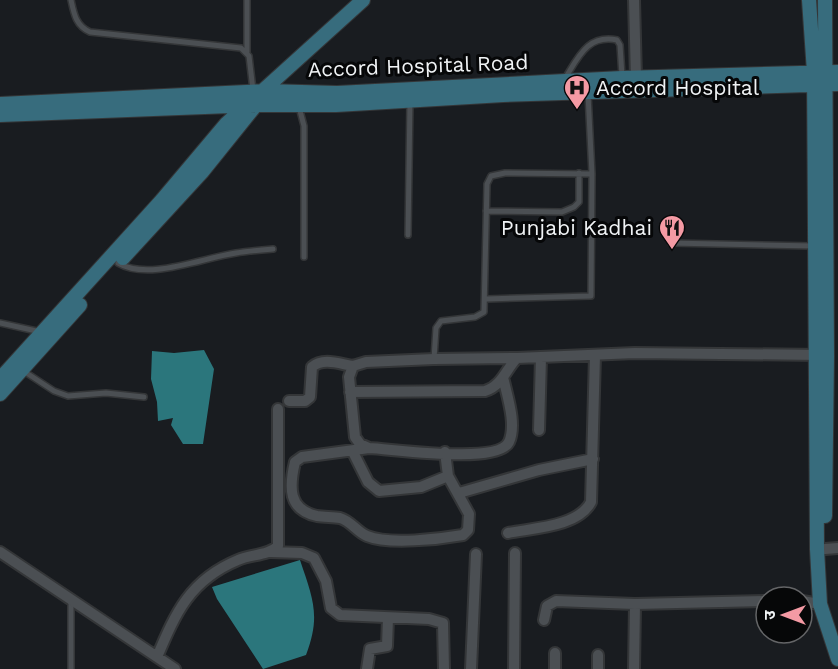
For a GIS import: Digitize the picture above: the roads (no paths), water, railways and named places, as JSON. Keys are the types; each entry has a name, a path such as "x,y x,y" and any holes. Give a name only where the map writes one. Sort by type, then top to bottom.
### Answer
{"street":[{"path":"0,379 258,95 363,0"},
{"path":"627,83 634,0"},
{"path":"809,0 826,78"},
{"path":"825,0 826,248 821,355 820,604 838,659"},
{"path":"0,115 258,95 298,105 588,94 627,83 826,78"},
{"name":"Accord Hospital Road","path":"0,104 337,93 564,81 627,83"},
{"path":"0,394 202,172 258,95"},
{"path":"290,401 305,401 310,397 312,367 325,362 353,366 366,362 595,355 821,355"},
{"path":"508,533 577,518 587,510 593,492 595,355"},
{"path":"821,355 831,549 826,595 838,630"},
{"path":"350,392 486,391 493,389 518,357"},
{"path":"539,430 542,357"},
{"path":"353,366 349,377 355,437 360,444 369,448"},
{"path":"445,452 448,476 469,514 468,530 464,535 379,539 360,533 341,518 301,511 296,506 292,492 295,462 302,457 353,452 369,448 445,452 479,455 506,447 510,439 511,424 503,378"},
{"path":"270,552 278,543 278,409"},
{"path":"353,452 368,482 379,491 421,486 448,476"},
{"path":"459,493 539,470 593,459"},
{"path":"0,552 175,669"},
{"path":"157,657 178,610 196,586 235,561 270,552 302,554 314,558 326,581 329,602 335,612 349,617 443,623 444,669"},
{"path":"514,669 515,553"},
{"path":"471,669 476,554"},
{"path":"544,620 547,606 556,602 635,604 754,601"},
{"path":"814,603 820,604"},
{"path":"634,669 635,604"},
{"path":"367,669 370,649 387,646 388,618"},
{"path":"555,653 555,669"},
{"path":"598,655 598,669"}],"lane":[{"path":"71,0 81,28 90,32 230,46 247,52"},
{"path":"247,0 247,52 258,95"},
{"path":"564,81 588,44 606,38 617,40 620,45 627,83"},
{"path":"486,299 591,296 592,174 588,94"},
{"path":"408,235 410,101"},
{"path":"298,105 304,126 304,257"},
{"path":"434,359 436,328 441,321 475,316 484,312 487,184 491,176 496,174 592,174"},
{"path":"486,211 568,210 579,201 579,174"},
{"path":"671,243 826,248"},
{"path":"118,263 126,268 148,270 236,253 273,249"},
{"path":"0,323 43,332"},
{"path":"21,370 54,391 68,396 106,393 144,397"},
{"path":"71,601 71,669"}],"water":[{"path":"204,350 214,369 203,444 183,444 171,425 173,418 158,421 157,402 151,379 152,351 174,353"},
{"path":"300,560 314,607 311,641 306,655 263,669 217,599 212,587"}],"place":[{"name":"Accord Hospital","path":"577,111"},
{"name":"Punjabi Kadhai","path":"672,251"}]}
